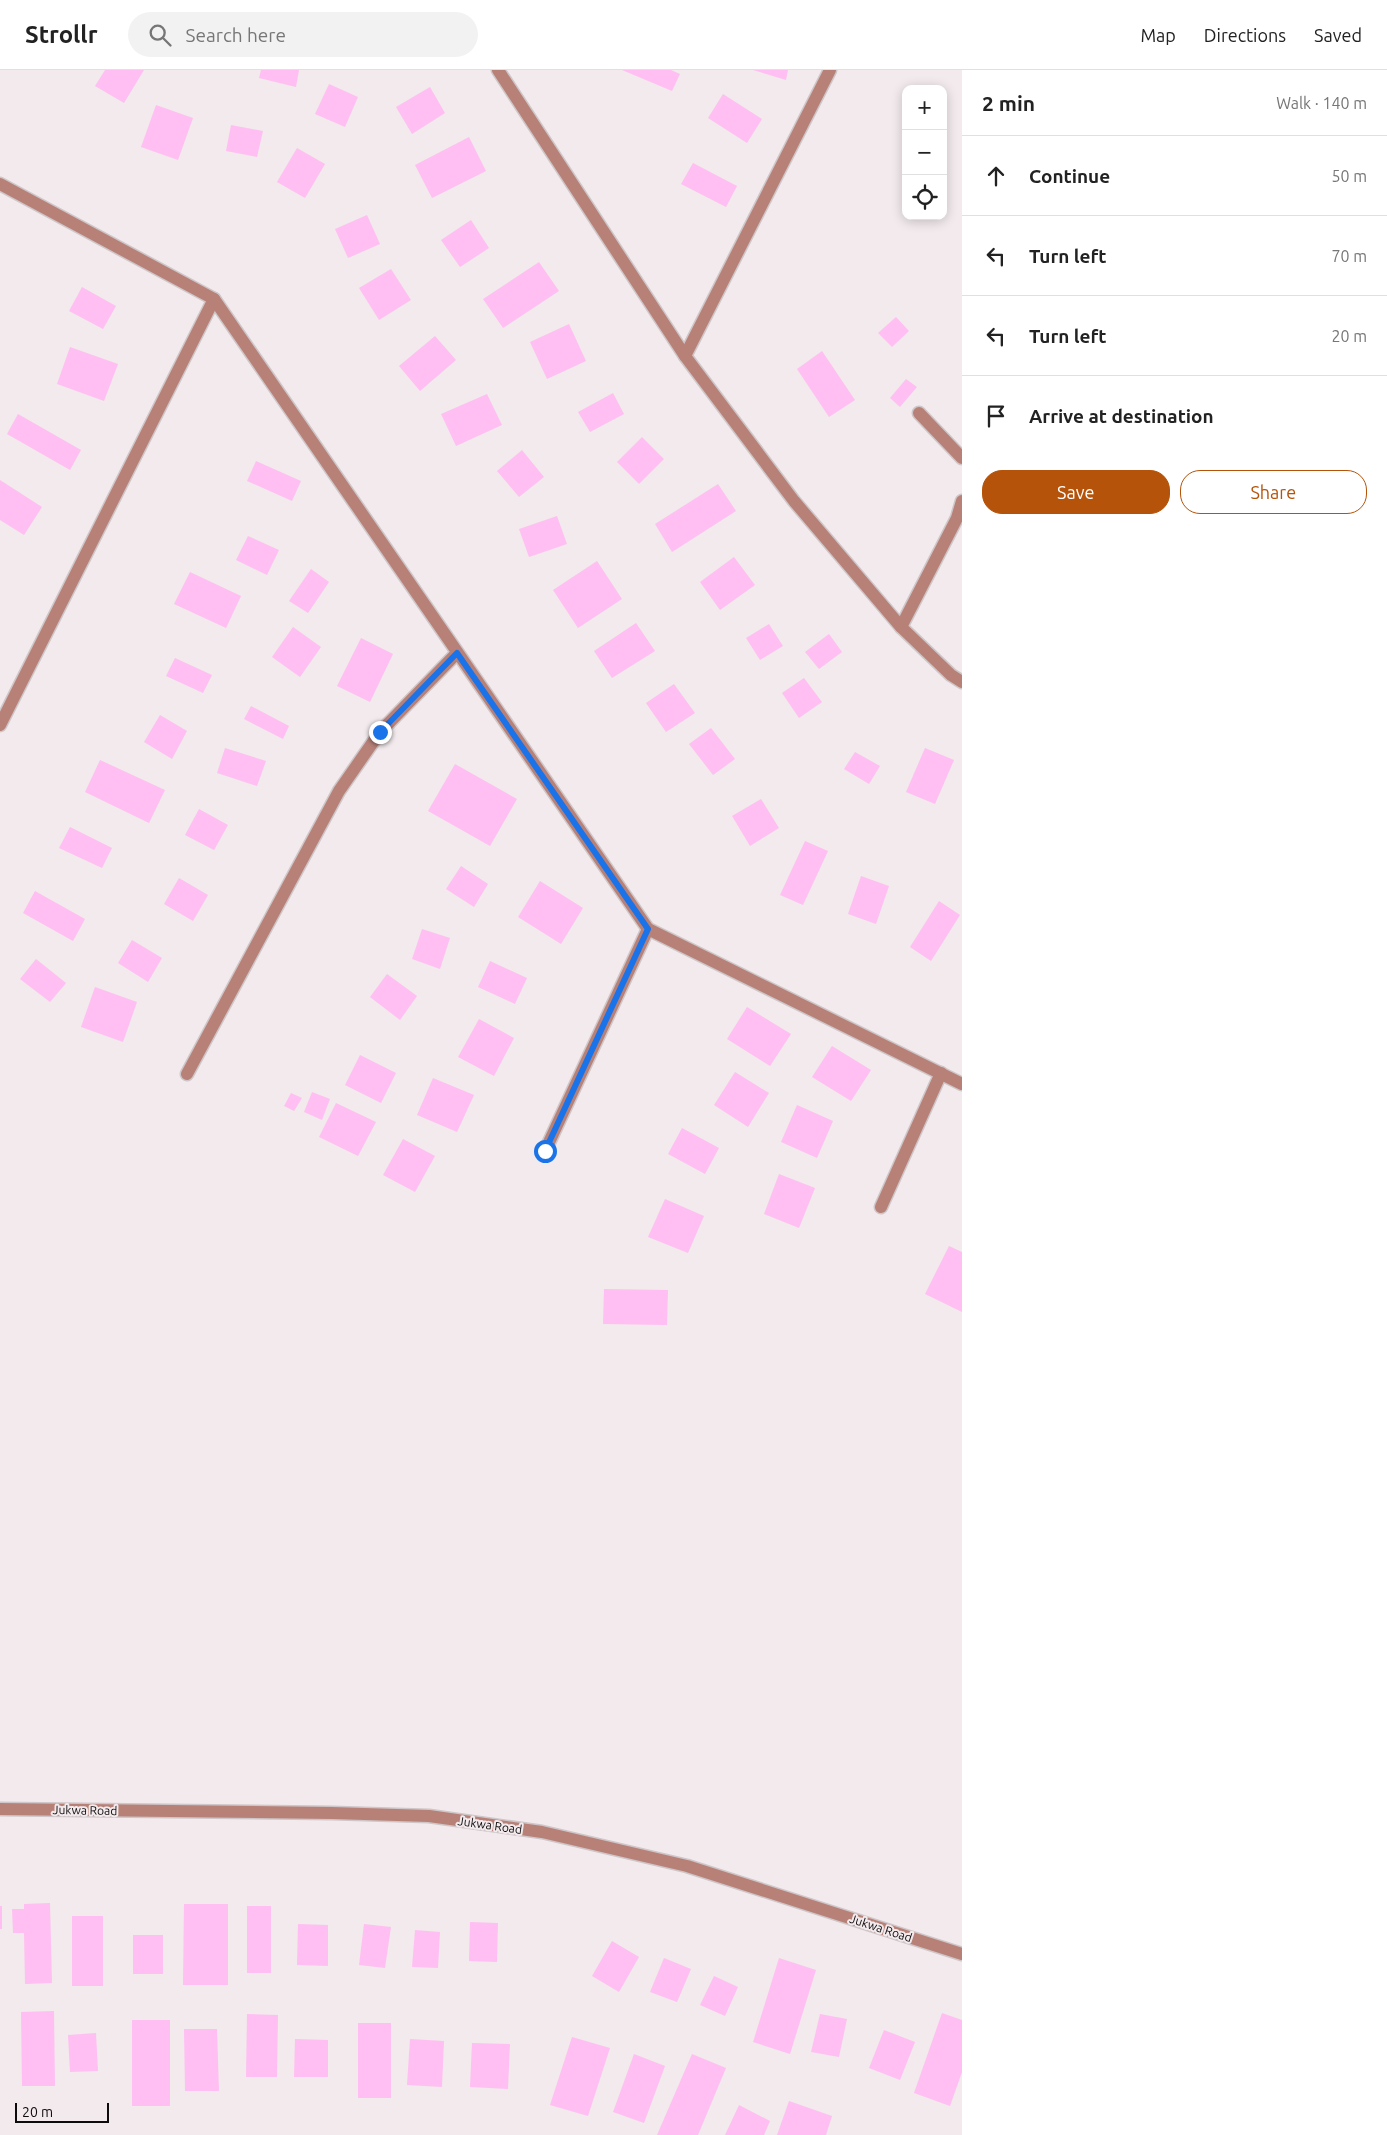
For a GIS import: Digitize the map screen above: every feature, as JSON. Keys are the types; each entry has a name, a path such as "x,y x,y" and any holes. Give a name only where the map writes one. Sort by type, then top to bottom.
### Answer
{"street":[{"path":"498,70 685,356 794,501 901,627 951,675 962,682"},
{"path":"685,356 830,70"},
{"path":"0,184 214,299 648,929 962,1084"},
{"path":"0,725 214,299"},
{"path":"919,413 962,458"},
{"path":"901,627 956,518 962,501"},
{"path":"188,1074 339,791 380,732 457,653"},
{"path":"545,1151 648,929"},
{"path":"881,1207 941,1073"},
{"name":"Jukwa Road","path":"0,1809 332,1812 429,1816 542,1832 687,1866 962,1954"}],"building":[{"path":"105,70 144,70 124,103 95,86"},
{"path":"261,70 299,70 296,87 259,78"},
{"path":"622,70 671,70 680,74 672,91"},
{"path":"753,70 788,70 786,80"},
{"path":"329,84 358,97 345,127 315,114"},
{"path":"430,87 445,113 412,134 396,107"},
{"path":"723,94 762,119 747,143 708,118"},
{"path":"156,105 193,118 178,160 141,147"},
{"path":"231,125 263,131 257,157 226,151"},
{"path":"469,137 486,171 432,198 415,165"},
{"path":"297,148 325,164 305,198 277,182"},
{"path":"693,163 737,186 726,207 681,184"},
{"path":"367,215 380,244 348,258 335,229"},
{"path":"471,220 489,248 460,267 441,240"},
{"path":"539,262 559,291 503,328 483,299"},
{"path":"391,269 411,300 379,320 359,288"},
{"path":"82,287 116,306 103,329 69,311"},
{"path":"896,317 909,331 892,347 878,333"},
{"path":"569,324 586,361 547,379 530,342"},
{"path":"435,336 456,360 420,391 399,366"},
{"path":"70,347 118,364 104,401 57,384"},
{"path":"822,351 855,400 829,417 797,369"},
{"path":"906,379 917,387 900,407 890,398"},
{"path":"613,393 624,414 590,432 578,412"},
{"path":"487,394 502,425 456,446 441,414"},
{"path":"18,414 81,450 70,470 7,434"},
{"path":"642,437 664,459 639,484 617,462"},
{"path":"522,450 544,477 519,497 497,471"},
{"path":"256,461 301,481 292,501 247,481"},
{"path":"0,480 42,507 24,535 0,520"},
{"path":"718,484 736,511 672,552 655,524"},
{"path":"557,516 567,544 529,557 519,529"},
{"path":"248,536 279,550 267,575 236,560"},
{"path":"734,557 755,585 720,610 700,582"},
{"path":"597,561 622,599 578,628 553,590"},
{"path":"311,569 329,582 308,613 289,601"},
{"path":"190,572 241,596 226,628 174,604"},
{"path":"636,623 655,651 612,678 594,651"},
{"path":"769,624 783,646 760,660 746,638"},
{"path":"293,627 321,647 300,677 272,657"},
{"path":"829,634 842,652 819,669 805,652"},
{"path":"361,638 393,654 370,702 337,686"},
{"path":"175,658 212,675 203,693 166,676"},
{"path":"804,678 822,702 799,718 782,693"},
{"path":"674,684 695,713 666,732 646,703"},
{"path":"251,706 289,726 283,739 244,719"},
{"path":"160,715 187,731 172,759 144,742"},
{"path":"711,728 735,759 713,775 689,744"},
{"path":"225,748 266,761 257,786 217,773"},
{"path":"925,748 954,760 935,804 906,792"},
{"path":"855,752 880,766 869,784 844,769"},
{"path":"100,760 165,790 149,823 85,792"},
{"path":"455,764 517,799 490,846 428,811"},
{"path":"761,799 779,828 750,846 732,816"},
{"path":"199,809 228,825 214,850 185,835"},
{"path":"70,827 112,848 102,868 59,848"},
{"path":"805,841 828,851 803,905 780,895"},
{"path":"461,866 488,884 474,907 446,889"},
{"path":"861,876 889,886 876,924 848,914"},
{"path":"179,878 208,895 193,921 164,904"},
{"path":"540,881 583,908 561,944 518,917"},
{"path":"35,891 85,919 73,941 23,913"},
{"path":"939,901 960,915 931,961 910,947"},
{"path":"422,929 450,938 440,969 412,959"},
{"path":"132,940 162,958 148,982 118,963"},
{"path":"36,959 66,983 50,1002 20,979"},
{"path":"490,961 527,978 515,1004 478,987"},
{"path":"387,974 417,996 400,1020 370,997"},
{"path":"95,987 137,1002 123,1042 81,1027"},
{"path":"747,1007 791,1034 770,1066 727,1039"},
{"path":"479,1019 514,1038 494,1076 458,1057"},
{"path":"832,1046 871,1070 851,1101 812,1077"},
{"path":"360,1055 396,1073 381,1103 345,1085"},
{"path":"735,1072 769,1093 748,1127 714,1105"},
{"path":"433,1078 474,1095 457,1132 417,1115"},
{"path":"312,1092 330,1099 322,1120 304,1112"},
{"path":"291,1093 302,1098 294,1111 284,1106"},
{"path":"336,1103 376,1122 358,1156 319,1137"},
{"path":"797,1105 833,1121 817,1158 781,1142"},
{"path":"682,1128 719,1148 705,1174 668,1154"},
{"path":"403,1139 435,1156 415,1192 383,1175"},
{"path":"779,1174 815,1188 799,1228 764,1214"},
{"path":"665,1199 704,1216 688,1253 648,1237"},
{"path":"949,1246 962,1252 962,1312 925,1294"},
{"path":"604,1289 668,1290 667,1325 603,1324"},
{"path":"50,1903 52,1983 25,1984 24,1933 13,1933 12,1909 24,1909 24,1904"},
{"path":"184,1904 228,1904 228,1985 183,1985"},
{"path":"0,1906 2,1906 2,1929 0,1929"},
{"path":"247,1906 271,1906 271,1973 247,1973"},
{"path":"72,1916 103,1916 103,1986 72,1986"},
{"path":"470,1922 498,1923 497,1962 469,1961"},
{"path":"298,1924 328,1925 328,1966 297,1965"},
{"path":"364,1924 391,1927 385,1968 359,1965"},
{"path":"415,1930 440,1932 438,1968 412,1967"},
{"path":"133,1935 163,1935 163,1974 133,1974"},
{"path":"612,1941 639,1957 619,1992 592,1976"},
{"path":"664,1958 691,1969 677,2002 650,1992"},
{"path":"779,1958 816,1970 790,2054 753,2042"},
{"path":"714,1976 738,1987 725,2016 700,2005"},
{"path":"54,2011 55,2086 22,2086 21,2012"},
{"path":"942,2013 962,2020 962,2072 950,2106 914,2093"},
{"path":"247,2014 278,2015 277,2077 246,2077"},
{"path":"820,2014 847,2019 839,2057 811,2052"},
{"path":"132,2020 170,2020 170,2106 132,2106"},
{"path":"358,2023 391,2023 391,2098 358,2098"},
{"path":"184,2029 217,2029 219,2091 185,2091"},
{"path":"884,2030 915,2042 900,2080 869,2068"},
{"path":"96,2033 98,2071 70,2072 68,2035"},
{"path":"572,2037 610,2048 588,2116 550,2105"},
{"path":"295,2039 328,2040 328,2077 294,2077"},
{"path":"410,2039 444,2041 442,2087 407,2085"},
{"path":"472,2043 510,2044 508,2089 470,2087"},
{"path":"634,2054 665,2066 644,2123 613,2112"},
{"path":"692,2054 726,2068 698,2135 657,2135"},
{"path":"789,2101 832,2116 826,2135 777,2135"},
{"path":"739,2105 770,2121 764,2135 725,2135"}],"route":[{"path":"380,732 457,653 648,929 545,1151"}]}
